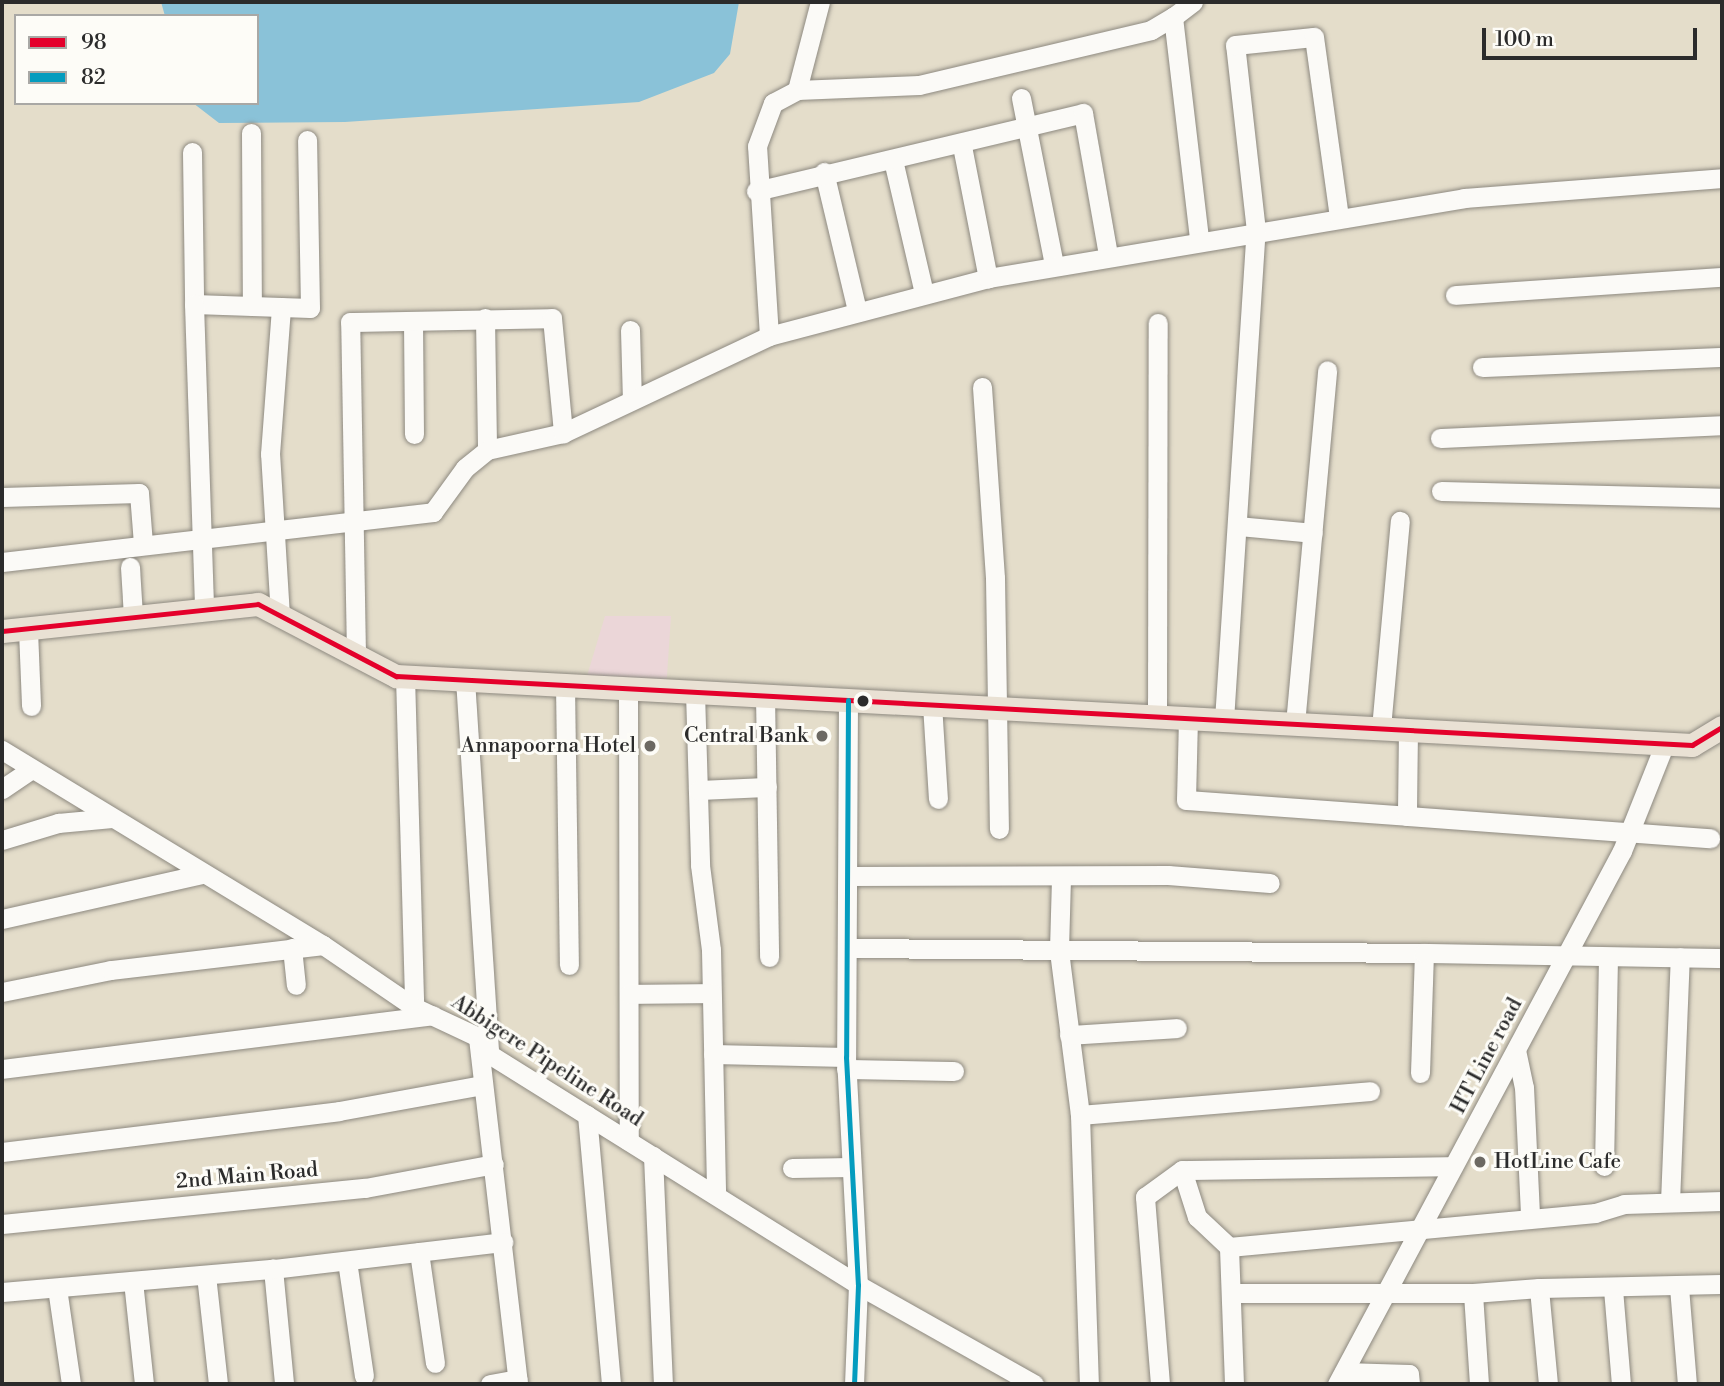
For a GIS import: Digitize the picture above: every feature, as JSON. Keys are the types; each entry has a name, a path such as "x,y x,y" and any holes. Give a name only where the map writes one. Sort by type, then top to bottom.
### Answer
{"main road":[{"path":"2,631 204,607 258,604 356,655 405,676 1692,745 1722,727"}],"street":[{"path":"797,90 820,2"},
{"path":"769,336 757,191 759,132 773,103 797,90 919,85 1151,30 1193,2"},
{"path":"1173,17 1199,238"},
{"path":"1224,720 1256,231 1235,45 1314,37 1339,217"},
{"path":"1021,98 1054,265"},
{"path":"757,191 824,172 962,146 1083,113 1108,255"},
{"path":"251,134 252,306"},
{"path":"194,304 310,308 307,140"},
{"path":"962,146 988,278"},
{"path":"192,152 204,607"},
{"path":"893,160 924,293"},
{"path":"824,172 857,310"},
{"path":"2,562 433,512 465,468 487,450 563,433 769,336 857,310 988,278 1199,238 1464,198 1722,178"},
{"path":"1455,295 1722,277"},
{"path":"280,616 270,454 281,307"},
{"path":"485,318 487,450"},
{"path":"356,655 349,322 552,318 563,433"},
{"path":"413,321 414,434"},
{"path":"1157,716 1158,323"},
{"path":"630,330 632,400"},
{"path":"1482,367 1722,357"},
{"path":"1295,723 1327,370"},
{"path":"982,387 998,707 999,829"},
{"path":"1440,438 1722,425"},
{"path":"1441,491 1722,498"},
{"path":"2,496 139,493 143,544"},
{"path":"1381,728 1400,521"},
{"path":"1238,526 1313,533"},
{"path":"130,567 133,616"},
{"path":"28,630 31,706"},
{"path":"405,676 414,1007"},
{"path":"465,679 489,1054"},
{"path":"565,685 569,965"},
{"path":"628,688 629,1141"},
{"path":"695,692 698,790 711,993 716,1195"},
{"path":"765,695 769,957"},
{"path":"848,700 850,948 846,1063 858,1284 854,1384"},
{"path":"932,704 938,799"},
{"path":"1188,718 1186,800 1630,835 1710,838"},
{"path":"1408,730 1408,816"},
{"name":"HT Line road","path":"1341,1378 1630,835 1665,743"},
{"name":"Abbigere Pipeline Road","path":"2,750 201,874 323,945 414,1007 437,1014 478,1037 489,1054 858,1284 1034,1384"},
{"path":"2,789 32,769"},
{"path":"698,790 767,787"},
{"path":"2,840 58,822 112,818"},
{"path":"2,919 201,874"},
{"path":"850,876 1061,878 1168,875 1270,883"},
{"path":"1061,878 1059,951 1080,1115 1089,1384"},
{"path":"2,992 111,970 323,945"},
{"path":"292,948 296,985"},
{"path":"850,948 1722,958"},
{"path":"1420,1073 1424,953"},
{"path":"1604,1166 1608,957"},
{"path":"1671,1202 1680,957"},
{"path":"629,994 711,993"},
{"path":"2,1069 437,1014"},
{"path":"1069,1035 1177,1028"},
{"path":"478,1037 518,1382 490,1384"},
{"path":"1516,1050 1524,1087 1530,1215"},
{"path":"713,1054 954,1072"},
{"path":"2,1152 339,1111 482,1085"},
{"path":"1080,1115 1370,1091"},
{"path":"587,1115 611,1384"},
{"path":"653,1156 663,1384"},
{"name":"2nd Main Road","path":"2,1224 365,1188 494,1164"},
{"path":"1160,1384 1145,1198 1182,1170 1453,1166"},
{"path":"792,1168 851,1167"},
{"path":"1182,1170 1197,1217 1229,1247 1234,1384"},
{"path":"1229,1247 1422,1224 1671,1202 1722,1201"},
{"path":"2,1292 273,1269 503,1242"},
{"path":"419,1252 435,1363"},
{"path":"346,1261 364,1376"},
{"path":"273,1269 284,1383"},
{"path":"206,1275 218,1384"},
{"path":"133,1281 144,1384"},
{"path":"1232,1293 1474,1293 1539,1288 1613,1289 1722,1284"},
{"path":"1679,1287 1687,1384"},
{"path":"57,1288 71,1384"},
{"path":"1539,1288 1548,1384"},
{"path":"1613,1289 1621,1384"},
{"path":"1474,1293 1479,1384"},
{"path":"1341,1378 1409,1374 1410,1384"}],"shaded area":[{"path":"605,616 671,616 666,690 584,686"}],"water":[{"path":"161,2 739,2 730,54 714,73 639,102 345,122 219,123 196,105 259,105 259,14 164,14"}],"transit line":[{"name":"98","path":"2,631 258,604 396,676 1692,745 1722,727"},
{"name":"82","path":"848,700 846,1057 858,1285 854,1384"}],"place":[{"name":"Central Bank","path":"822,736"},
{"name":"Annapoorna Hotel","path":"650,746"},
{"name":"HotLine Cafe","path":"1480,1162"}]}
